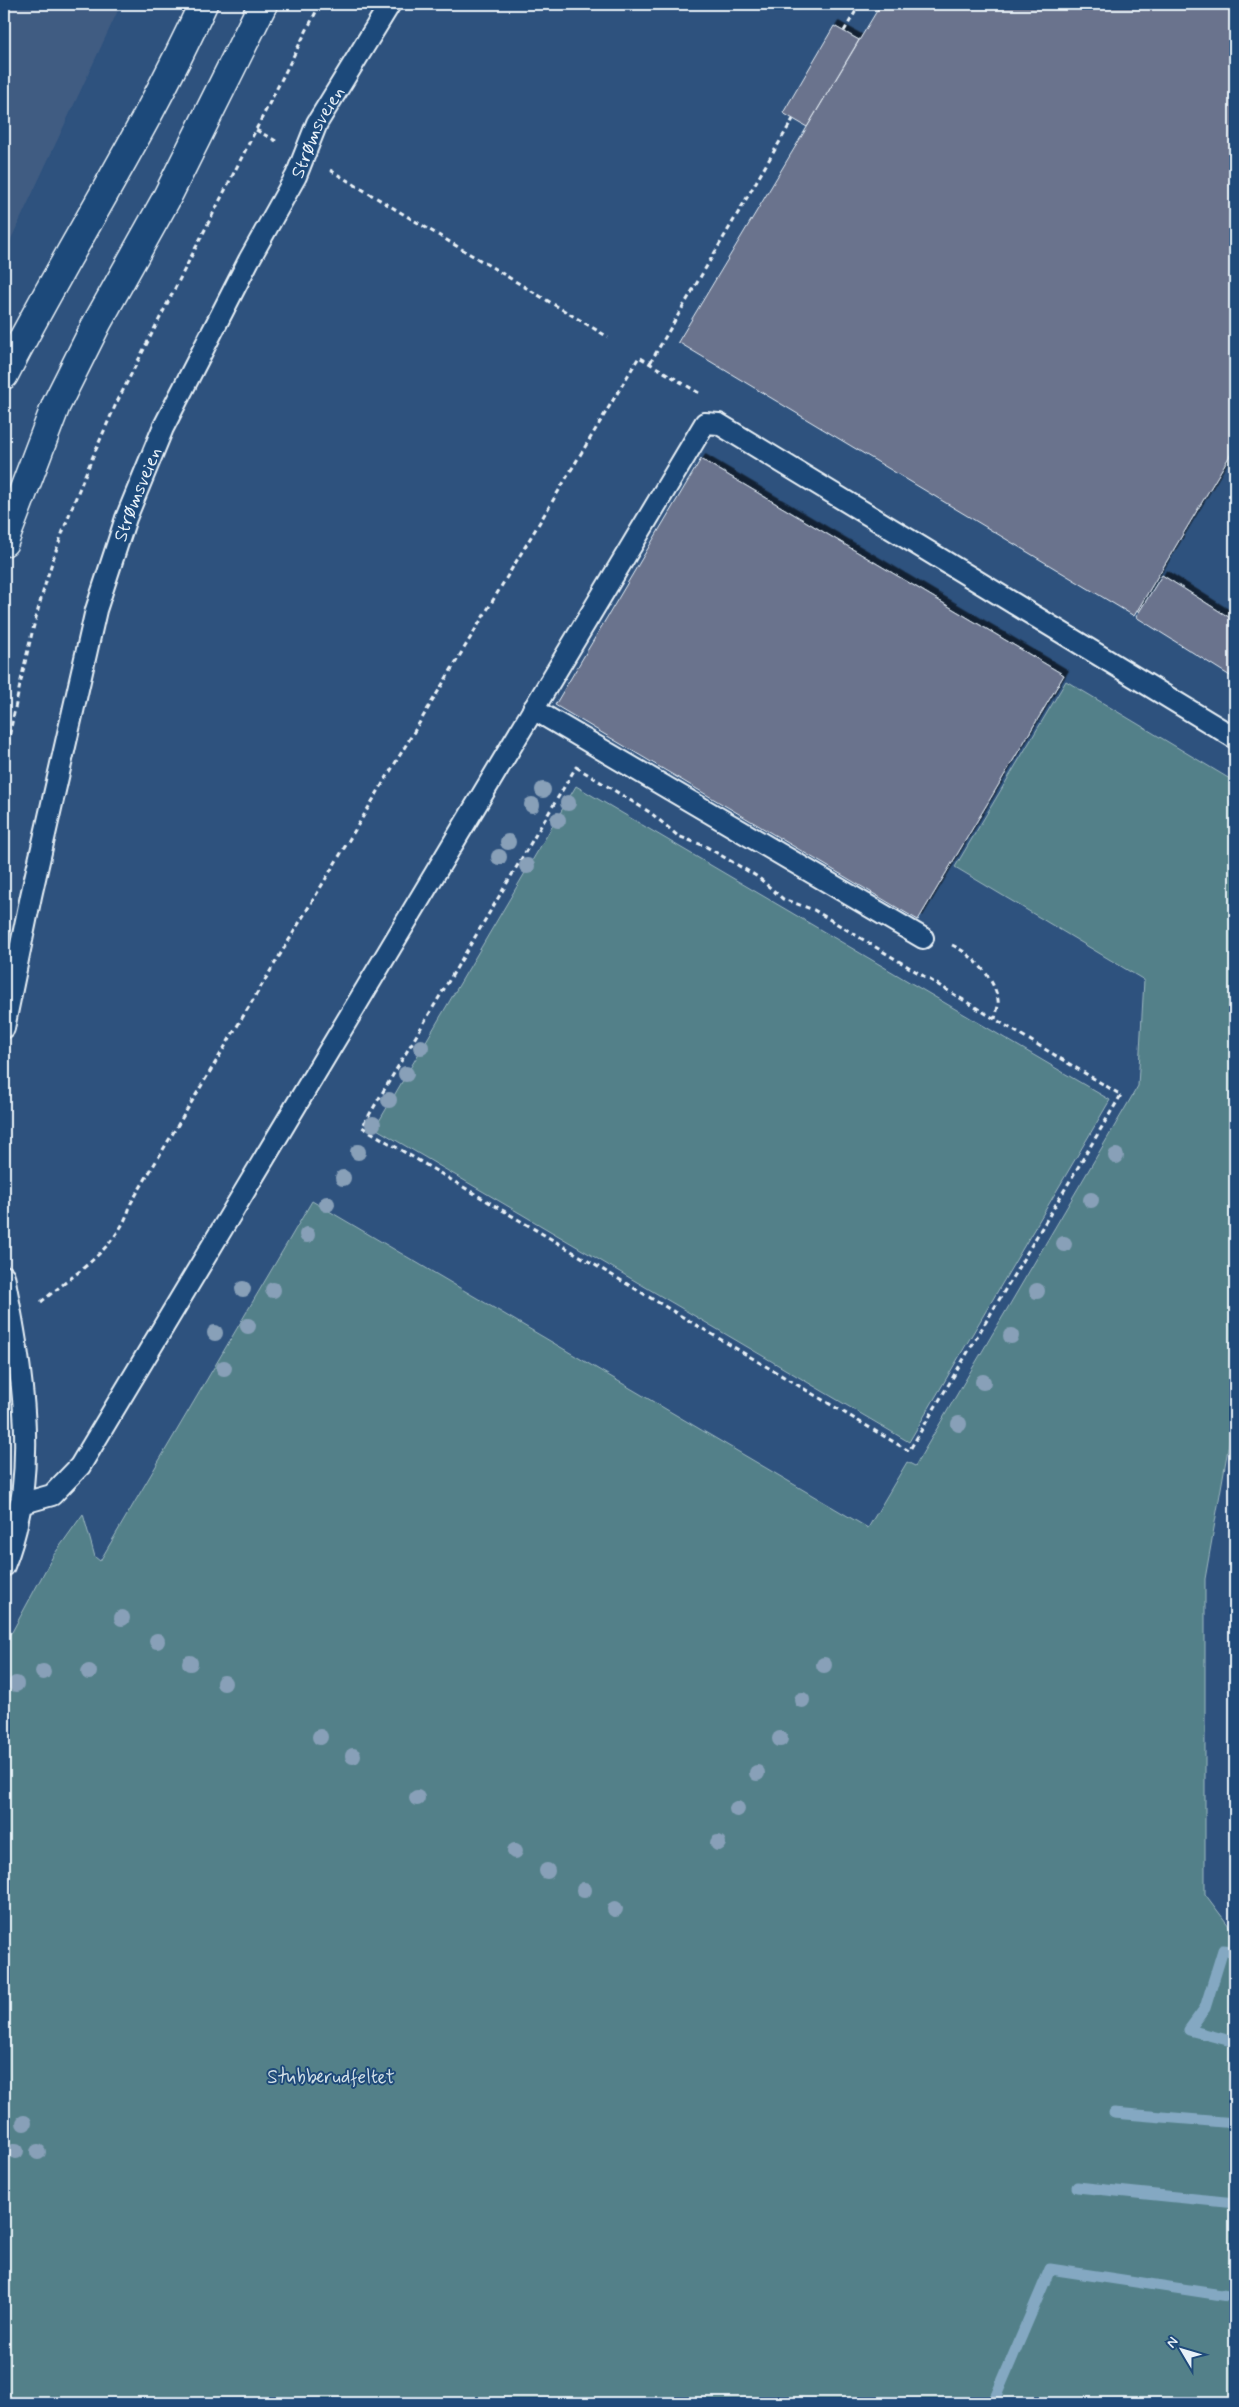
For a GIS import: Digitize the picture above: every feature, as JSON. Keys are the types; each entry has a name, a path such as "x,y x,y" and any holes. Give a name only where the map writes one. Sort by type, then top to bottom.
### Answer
{"main road":[{"path":"4,375 56,275 152,108 203,4"},
{"path":"4,542 56,405 178,175 263,4"}],"lane":[{"name":"Strømsveien","path":"4,1028 31,896 96,610 126,518 162,428 249,260 296,176 317,123 390,4"},
{"path":"20,1504 52,1495 80,1466 705,423 719,424 1235,738"},
{"path":"533,709 923,938"},
{"path":"4,1276 20,1367 25,1435 24,1473 15,1537 4,1566"}],"path":[{"path":"4,761 38,609 56,549 88,467 116,404 320,4"},
{"path":"844,32 860,4"},
{"path":"650,363 793,119"},
{"path":"256,130 281,144"},
{"path":"327,168 608,337"},
{"path":"38,1304 111,1242 131,1203 639,357"},
{"path":"576,767 651,813 678,836 712,851 758,877 783,899 814,910 995,1019 1121,1095 910,1451 362,1127 576,767"},
{"path":"923,938 935,937 963,950 990,978 999,1001 995,1019"}],"shaded area":[{"path":"4,4 121,4 4,254"}],"green space":[{"name":"Stubberudfeltet","path":"1066,681 1235,782 1235,1409 1205,1579 1205,1894 1235,1934 1235,2403 4,2403 4,1639 12,1632 53,1556 83,1514 95,1557 100,1561 312,1201 868,1528 907,1462 915,1466 1138,1086 1144,980 955,867"},
{"path":"576,786 1110,1100 909,1442 375,1128"}],"building":[{"path":"881,4 1235,4 1235,447 1134,616 678,342"},
{"path":"834,26 859,40 807,127 783,113"},
{"path":"701,459 1064,675 918,920 555,705"},
{"path":"1162,575 1235,621 1235,679 1136,617"}],"waterway":[{"path":"1235,1951 1223,1950 1205,2008 1189,2030 1235,2042"},
{"path":"1114,2113 1235,2123"},
{"path":"1077,2187 1235,2203"},
{"path":"993,2403 1050,2269 1235,2297"}]}
